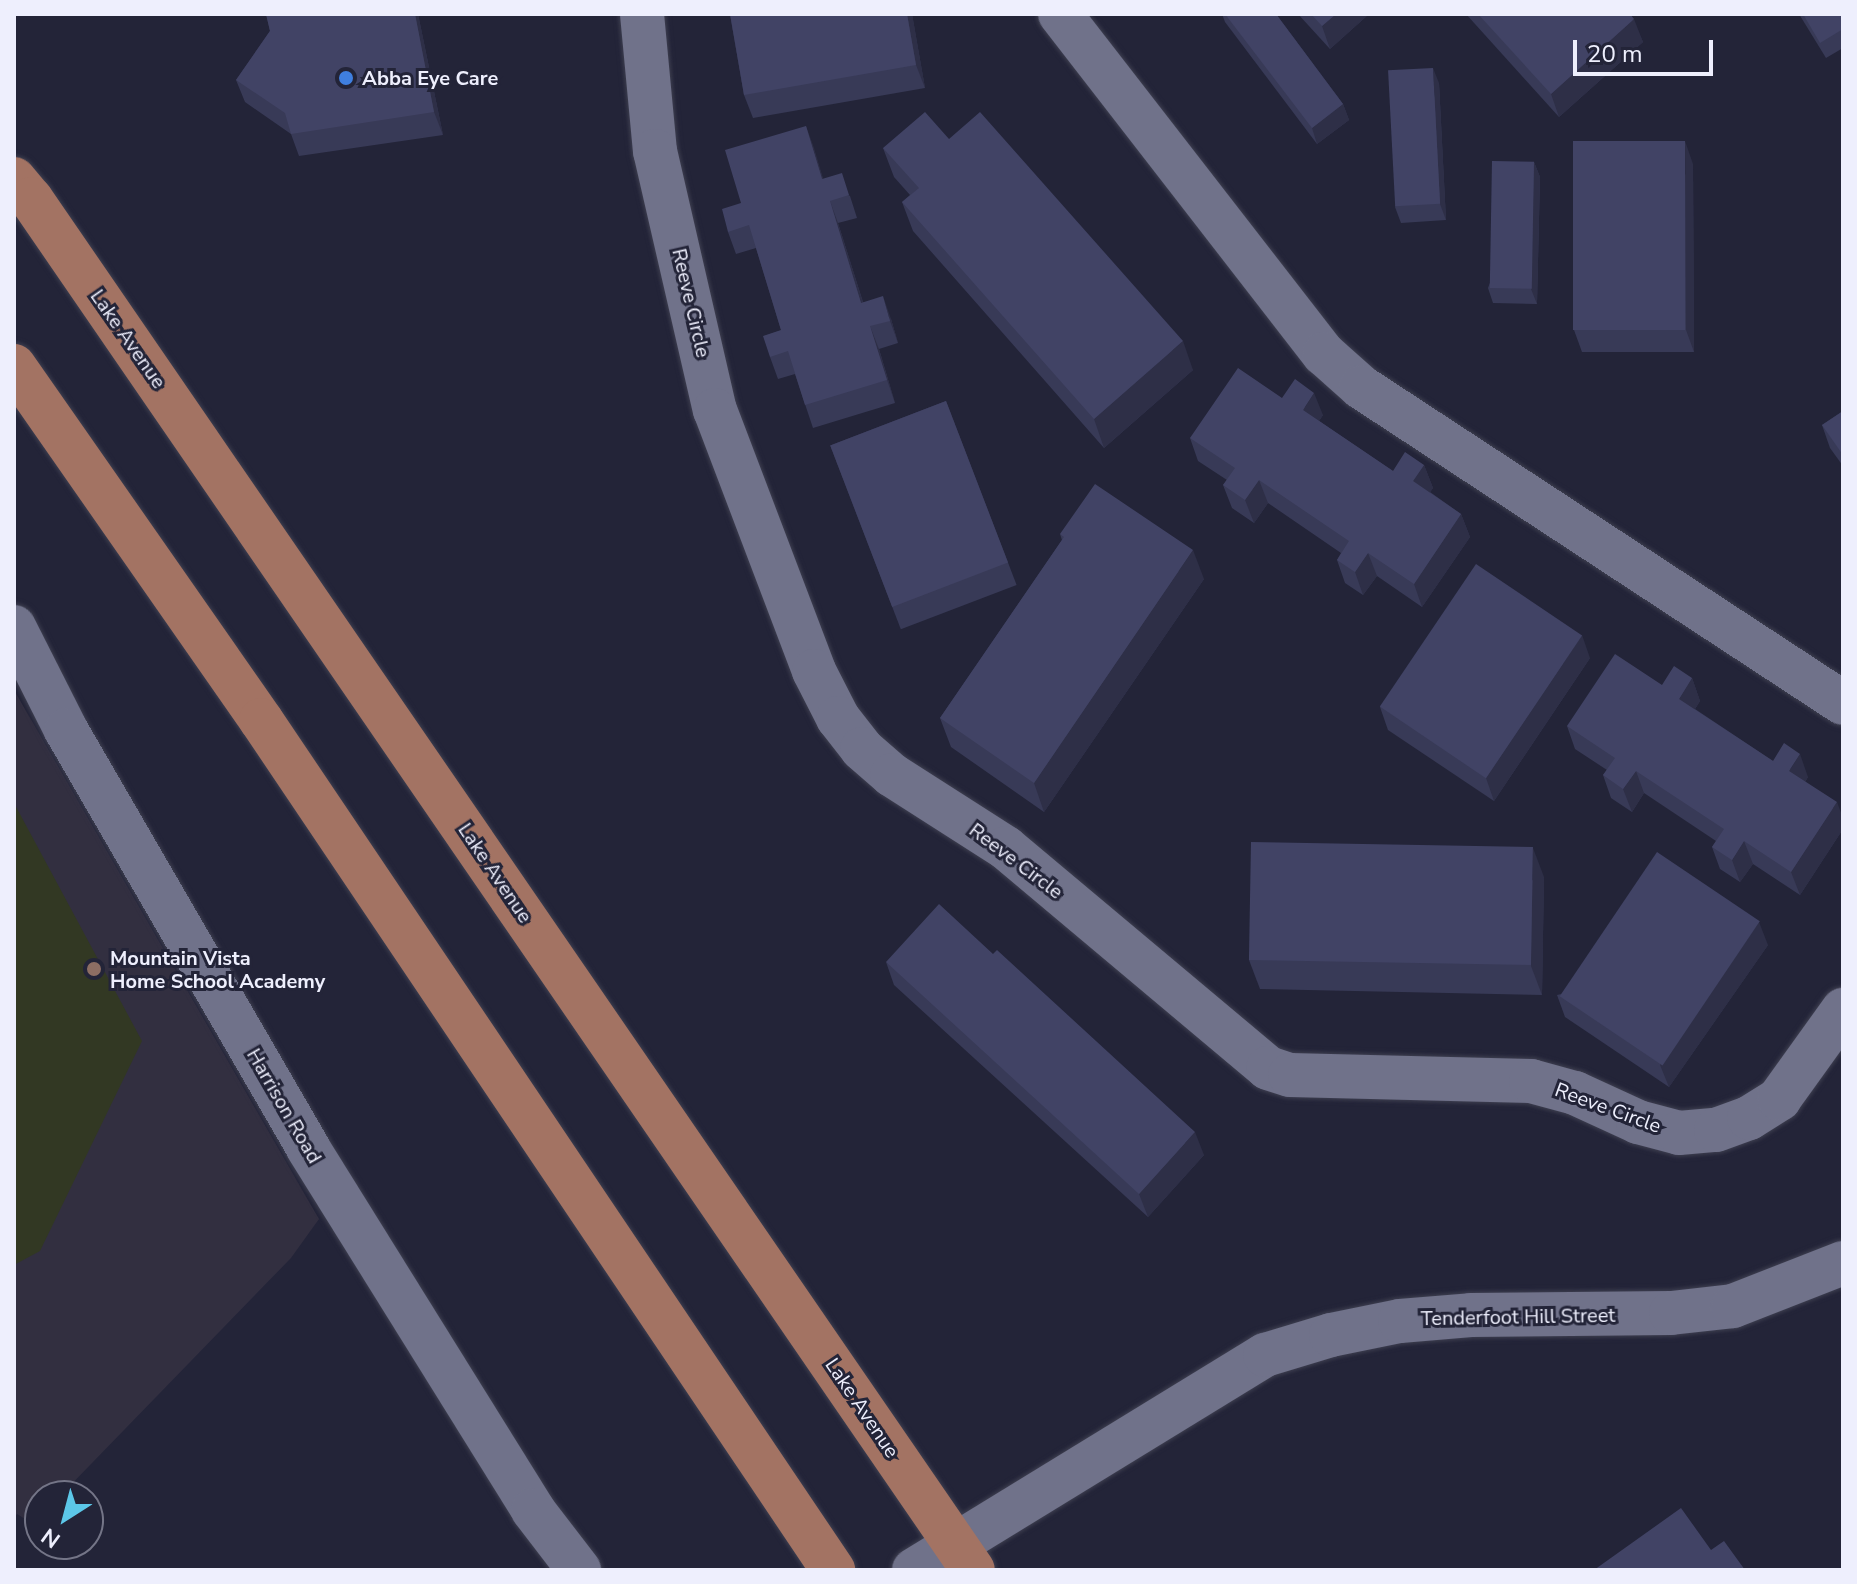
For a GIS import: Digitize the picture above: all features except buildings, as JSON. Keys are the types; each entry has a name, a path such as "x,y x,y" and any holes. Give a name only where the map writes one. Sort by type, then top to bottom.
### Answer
{"main road":[{"name":"Lake Avenue","path":"14,179 58,237 964,1556"},
{"path":"14,366 261,720 833,1570"}],"street":[{"name":"Reeve Circle","path":"642,14 655,151 715,410 814,671 838,718 862,749 892,775 1006,848 1268,1068 1290,1075 1531,1081 1575,1093 1638,1122 1679,1133 1716,1130 1749,1118 1779,1099 1843,1010"},
{"path":"1060,14 1333,363 1361,387 1843,703"},
{"name":"Harrison Road","path":"14,627 66,730 308,1148 533,1510 579,1570"},
{"name":"Tenderfoot Hill Street","path":"914,1570 964,1556 1265,1355 1331,1335 1400,1321 1471,1315 1671,1313 1733,1306 1843,1263"}],"shaded area":[{"name":"Mountain Vista Home School Academy","path":"14,690 319,1219 291,1258 76,1480 24,1480 24,1518 17,1514 14,1519"}],"green space":[{"path":"14,803 142,1041 40,1251 14,1265"}],"place":[{"name":"Abba Eye Care","path":"346,78"},
{"name":"Mountain Vista Home School Academy","path":"94,969"}]}
